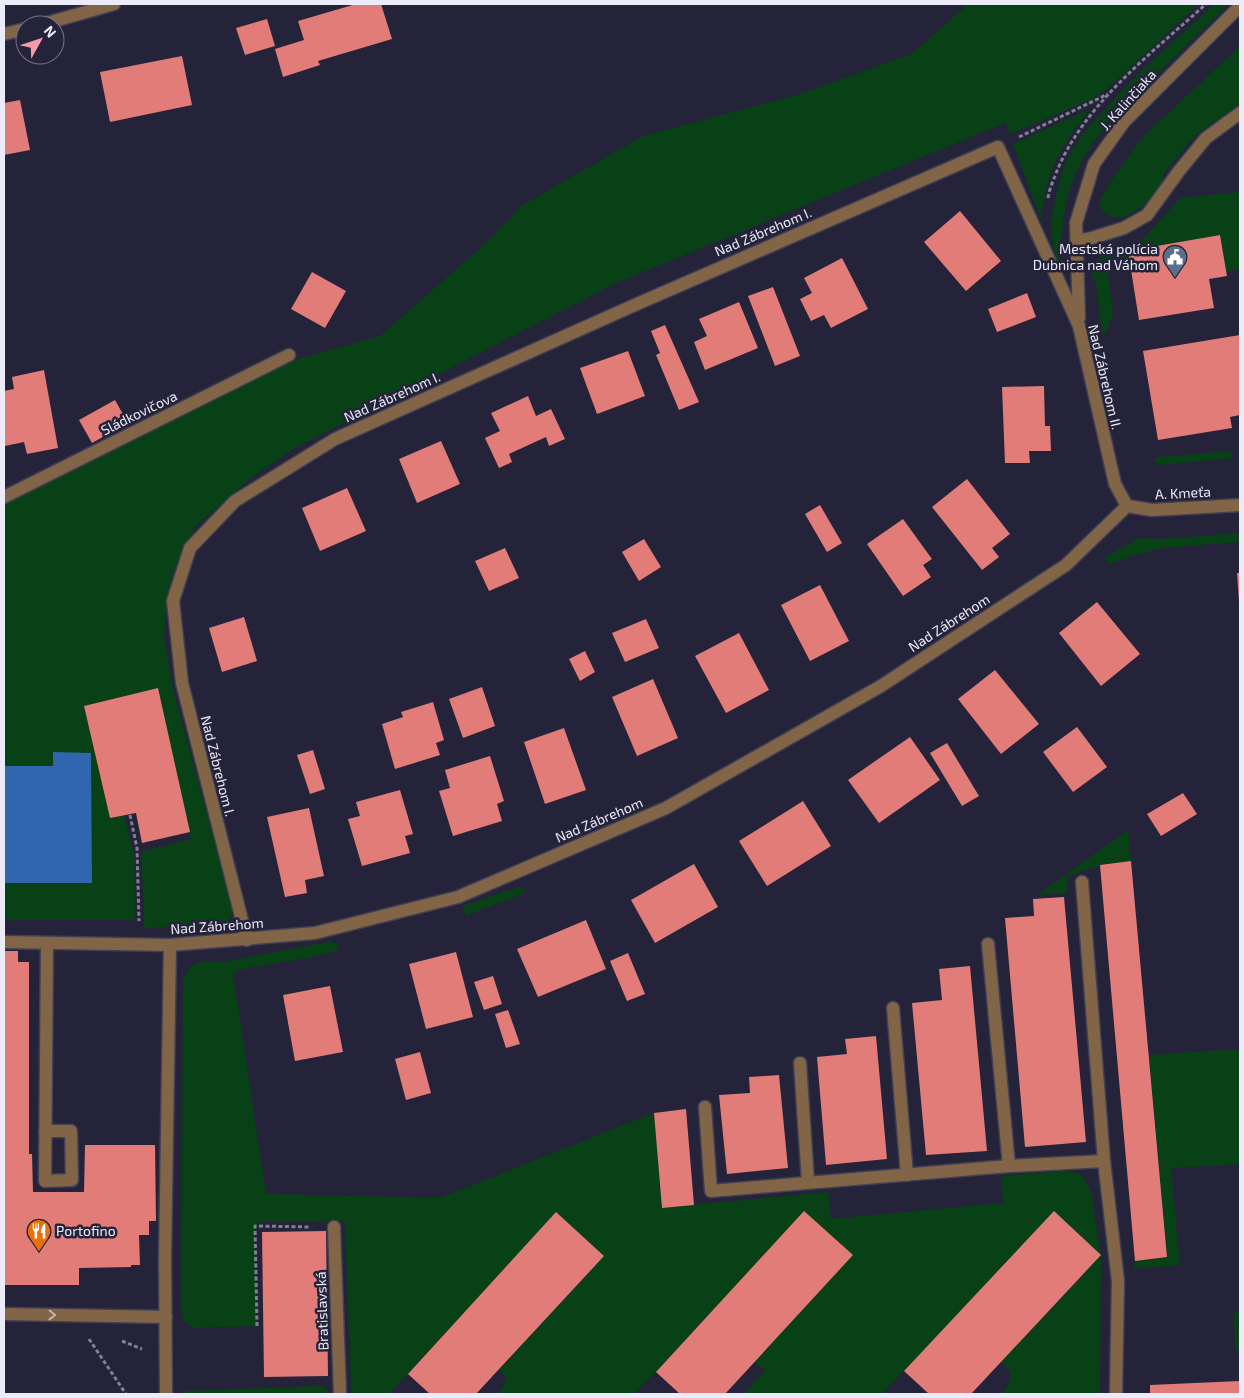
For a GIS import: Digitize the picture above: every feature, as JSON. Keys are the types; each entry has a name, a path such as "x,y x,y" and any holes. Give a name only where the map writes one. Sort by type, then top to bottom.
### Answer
{"street":[{"path":"65,18 114,4"},
{"name":"J. Kalinčiaka","path":"1079,326 1076,223 1094,164 1124,122 1240,6"},
{"path":"1076,241 1124,228 1147,215 1206,138 1240,113"},
{"name":"Nad Zábrehom II.","path":"998,147 1079,326 1114,484 1127,506"},
{"name":"Nad Zábrehom I.","path":"246,940 182,683 173,601 190,548 222,514 235,501 335,439 637,304 998,147"},
{"name":"Sládkovičova","path":"4,497 288,355"},
{"name":"A. Kmeťa","path":"1127,506 1152,510 1240,505"},
{"name":"Nad Zábrehom","path":"4,942 170,946 246,940 315,933 458,897 666,808 881,686 1066,565 1127,506"},
{"path":"1082,882 1104,1161 1118,1281 1116,1394"},
{"path":"46,1130 47,943"},
{"path":"988,944 1008,1166"},
{"path":"166,1394 165,1257 170,946"},
{"path":"893,1008 907,1174"},
{"path":"800,1063 808,1182"},
{"path":"704,1107 710,1190 1008,1166 1104,1161"},
{"name":"Bratislavská","path":"334,1227 340,1394"},
{"path":"4,1314 166,1317"}],"path":[{"path":"998,147 1110,94"},
{"path":"130,815 137,848 140,944"},
{"path":"257,1326 255,1226 334,1227"},
{"path":"74,1316 126,1394"}],"green space":[{"path":"968,4 1199,4 1108,88 1092,99 1010,134 1005,123 614,284 293,449 251,478 196,526 178,560 167,596 164,637 173,689 233,911 232,916 226,924 218,926 143,928 141,852 191,839 157,688 84,706 110,817 124,815 134,854 135,920 4,920 4,883 92,882 91,754 53,753 53,766 4,766 4,500 294,360 380,336 486,243 521,206 643,136 800,94 912,54"},
{"path":"1215,4 1229,4 1121,109 1089,149 1080,164 1067,199 1060,259 1058,261 1052,239 1052,216 1061,177 1070,154 1086,130 1131,81"},
{"path":"1240,46 1240,103 1195,136 1163,174 1163,183 1159,189 1139,209 1122,217 1114,217 1102,211 1100,207 1101,197 1144,136"},
{"path":"1090,109 1070,136 1056,160 1043,202 1041,220 1013,144"},
{"path":"1240,192 1240,269 1226,271 1220,235 1128,251 1129,257 1106,261 1113,313 1106,334 1102,334 1096,282 1092,276 1092,264 1107,252 1140,243 1180,198"},
{"path":"1232,451 1232,458 1159,465 1154,459 1157,457"},
{"path":"1240,533 1240,542 1161,548 1108,564 1105,557 1140,538 1160,539"},
{"path":"1128,830 1131,861 1100,865 1067,877 1067,893 1037,895"},
{"path":"522,886 525,893 466,916 462,906"},
{"path":"332,941 337,944 338,951 243,969 233,973 266,1194 440,1198 654,1113 662,1208 828,1192 831,1219 1003,1203 1001,1176 1067,1171 1082,1175 1091,1192 1101,1255 1054,1211 882,1394 744,1394 765,1370 754,1362 804,1212 656,1372 633,1394 499,1394 507,1378 499,1370 603,1256 556,1213 389,1394 351,1394 345,1221 259,1222 255,1227 257,1326 193,1328 184,1321 181,1309 183,979 190,968 199,962 228,961"},
{"path":"1240,1049 1240,1164 1171,1168 1180,1265 1134,1269 1135,1261 1167,1257 1149,1055"},
{"path":"1101,1255 1100,1394 1002,1394 1009,1383 1011,1372 1001,1362"},
{"path":"1240,1312 1240,1350 1236,1350 1233,1313"},
{"path":"323,1386 331,1394 183,1394 183,1391"}],"water":[{"path":"53,752 91,753 92,883 4,883 4,766 53,766"}],"building":[{"path":"356,4 381,4 392,39 318,61 320,65 283,77 275,49 304,40 298,21"},
{"path":"267,19 275,46 245,55 236,28"},
{"path":"182,56 192,105 110,122 100,72"},
{"path":"20,100 30,150 4,155 4,103"},
{"path":"960,211 1001,261 966,291 924,242"},
{"name":"Mestská polícia Dubnica nad Váhom","path":"1220,235 1227,276 1209,279 1214,308 1139,320 1128,251"},
{"path":"842,258 868,309 831,328 824,315 811,321 800,299 812,293 804,278"},
{"path":"312,272 346,291 325,328 291,309"},
{"path":"773,287 800,356 775,366 748,296"},
{"path":"1027,293 1036,317 997,332 988,309"},
{"path":"739,302 758,348 705,370 694,342 707,336 699,319"},
{"path":"665,325 699,402 679,410 656,355 660,353 651,331"},
{"path":"1240,335 1240,415 1230,417 1232,428 1158,440 1143,351"},
{"path":"628,351 645,396 597,414 580,368"},
{"path":"44,370 58,448 27,454 24,442 5,446 4,391 14,389 12,377"},
{"path":"1044,386 1045,426 1050,426 1051,451 1029,451 1030,463 1005,463 1002,387"},
{"path":"528,396 536,416 551,409 565,439 549,446 546,437 509,454 512,462 499,468 485,438 500,431 491,413"},
{"path":"115,400 128,423 92,443 79,420"},
{"path":"441,441 460,484 417,503 399,459"},
{"path":"967,479 1010,534 992,548 999,557 982,570 932,507"},
{"path":"347,488 366,531 320,551 302,508"},
{"path":"820,505 842,543 827,552 805,514"},
{"path":"903,519 932,559 923,565 931,577 903,596 867,544"},
{"path":"644,539 661,567 639,581 622,552"},
{"path":"505,548 519,578 489,591 475,561"},
{"path":"1237,573 1240,573 1240,601 1239,601"},
{"path":"820,585 849,641 810,661 781,605"},
{"path":"1097,602 1140,654 1101,686 1059,633"},
{"path":"244,617 257,661 222,672 209,628"},
{"path":"646,619 659,648 625,662 612,633"},
{"path":"739,633 769,690 726,713 695,656"},
{"path":"585,651 595,672 580,681 569,659"},
{"path":"995,670 1039,724 1001,754 958,699"},
{"path":"653,679 678,738 637,756 612,697"},
{"path":"482,687 495,726 463,738 449,699"},
{"path":"158,688 190,832 142,843 136,813 110,818 84,706"},
{"path":"433,702 444,740 436,743 440,755 395,769 382,724 403,717 401,712"},
{"path":"1077,727 1107,767 1073,792 1043,752"},
{"path":"564,728 586,790 545,804 524,742"},
{"path":"910,737 940,780 879,823 848,780"},
{"path":"947,743 979,796 962,806 930,753"},
{"path":"313,750 325,789 310,794 297,755"},
{"path":"490,756 504,801 497,804 502,821 453,836 439,791 450,788 445,770"},
{"path":"400,790 413,834 405,836 410,853 362,866 348,819 360,816 356,802"},
{"path":"1183,793 1197,814 1161,836 1147,814"},
{"path":"803,801 831,846 767,886 739,841"},
{"path":"309,808 324,876 305,880 307,893 285,897 267,817"},
{"path":"1131,861 1167,1257 1135,1261 1100,865"},
{"path":"694,864 718,907 655,943 631,900"},
{"path":"1064,897 1086,1142 1025,1147 1005,918 1034,916 1033,899"},
{"path":"586,920 606,969 538,997 517,949"},
{"path":"4,951 18,951 18,962 29,962 29,1154 32,1154 33,1192 84,1192 85,1145 155,1145 156,1221 149,1221 149,1235 139,1235 140,1265 131,1265 131,1267 79,1268 79,1285 4,1285"},
{"path":"456,952 473,1017 426,1029 409,964"},
{"path":"628,953 645,994 627,1001 610,961"},
{"path":"970,966 987,1151 926,1155 912,1003 942,1000 939,969"},
{"path":"493,976 502,1004 484,1010 474,982"},
{"path":"330,986 343,1052 295,1061 283,995"},
{"path":"508,1010 520,1044 506,1048 495,1014"},
{"path":"876,1036 887,1159 826,1165 817,1057 847,1054 845,1039"},
{"path":"420,1052 431,1093 406,1100 395,1059"},
{"path":"779,1075 788,1168 727,1174 719,1095 750,1093 749,1077"},
{"path":"686,1109 694,1205 662,1208 654,1113"},
{"path":"804,1211 853,1255 725,1394 680,1394 656,1372"},
{"path":"1054,1211 1101,1255 971,1394 929,1394 904,1371"},
{"path":"556,1212 604,1256 476,1394 430,1394 408,1374"},
{"path":"326,1231 328,1376 264,1377 262,1232"},
{"path":"1240,1381 1240,1394 1150,1394 1150,1385"}],"place":[{"name":"Mestská polícia Dubnica nad Váhom","path":"1175,278"},
{"name":"Portofino","path":"39,1252"}]}
